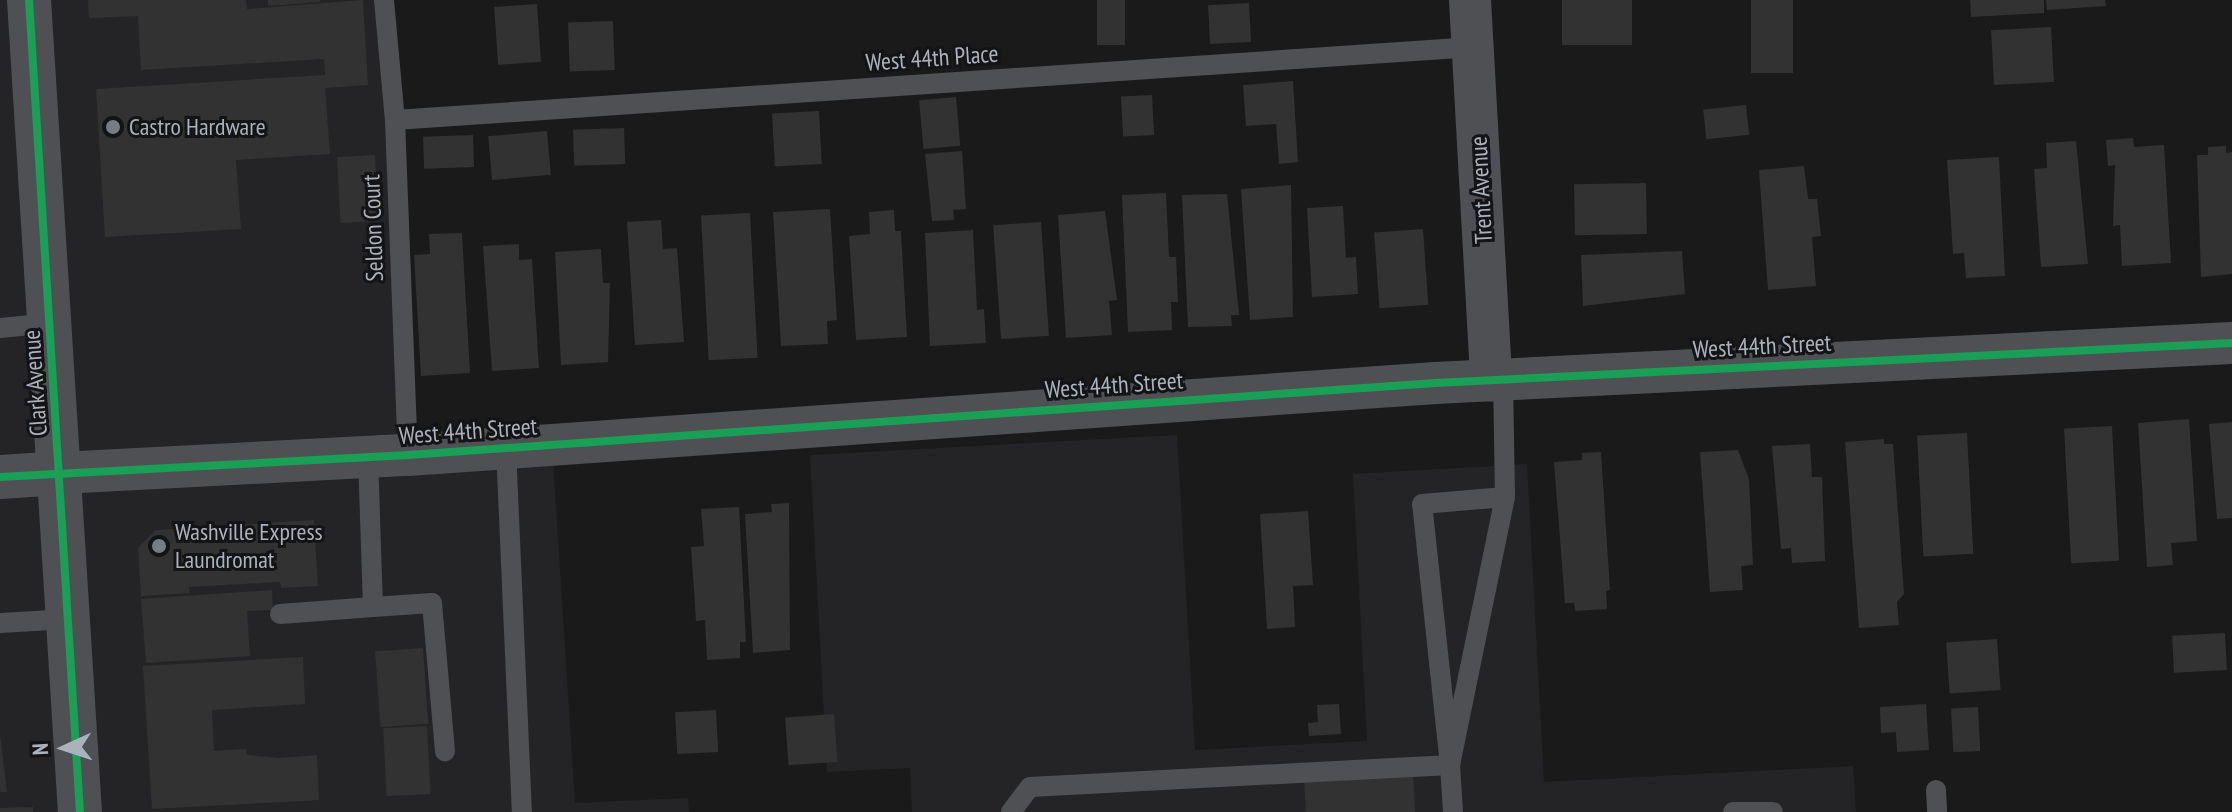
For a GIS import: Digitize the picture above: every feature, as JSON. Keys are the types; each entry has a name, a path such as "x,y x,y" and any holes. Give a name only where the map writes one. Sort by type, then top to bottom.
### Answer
{"street":[{"name":"Clark Avenue","path":"29,0 80,812"},
{"name":"Trent Avenue","path":"1470,0 1497,380"},
{"name":"West 44th Street","path":"0,477 388,456 1497,380 2232,343"}],"lane":[{"name":"Seldon Court","path":"373,607 388,456 395,120 384,0"},
{"name":"West 44th Place","path":"395,120 1474,47"},
{"path":"0,328 51,323"},
{"path":"1450,765 1505,497 1497,380"},
{"path":"506,448 522,812"},
{"path":"1453,812 1422,504 1505,497"},
{"path":"280,614 432,603 445,751"},
{"path":"0,623 69,619"},
{"path":"1011,812 1030,787 1450,765"},
{"path":"1936,790 1937,812"},
{"path":"1733,812 1773,812"}],"shaded area":[{"path":"0,0 384,0 408,455 552,445 575,803 688,798 689,812 0,812"},
{"path":"1177,435 1195,750 1367,741 1353,474 1527,464 1544,782 1853,766 1856,812 912,812 910,768 827,772 810,455"}],"building":[{"path":"88,0 246,0 247,9 363,0 368,85 325,88 330,154 236,160 241,229 105,237 96,89 325,75 324,59 141,70 138,16 89,18"},
{"path":"268,0 320,0 320,2 268,6"},
{"path":"1097,0 1125,0 1125,45 1097,45"},
{"path":"1562,0 1632,0 1632,45 1562,45"},
{"path":"1751,0 1793,0 1793,73 1751,73"},
{"path":"1970,0 2044,0 2044,13 1971,17"},
{"path":"2046,0 2105,0 2106,6 2047,10"},
{"path":"1249,3 1251,42 1210,44 1208,5"},
{"path":"537,4 541,62 498,65 494,7"},
{"path":"613,21 615,70 570,72 568,23"},
{"path":"2051,27 2054,82 1994,85 1991,30"},
{"path":"1293,81 1298,162 1279,164 1276,124 1246,126 1243,85"},
{"path":"1152,95 1154,135 1123,137 1121,97"},
{"path":"956,97 960,146 923,149 919,100"},
{"path":"1746,105 1749,135 1706,139 1703,109"},
{"path":"819,111 822,164 775,166 772,113"},
{"path":"624,128 625,164 574,166 573,130"},
{"path":"547,131 551,175 492,180 488,136"},
{"path":"473,135 474,167 424,169 423,137"},
{"path":"2133,138 2134,147 2164,145 2171,263 2122,266 2120,225 2113,226 2115,165 2108,166 2106,140"},
{"path":"2076,141 2088,264 2041,267 2034,169 2047,168 2046,143"},
{"path":"2226,146 2226,153 2232,152 2232,274 2201,277 2197,155 2208,155 2208,147"},
{"path":"962,151 966,209 953,210 954,220 932,221 925,154"},
{"path":"375,155 378,221 341,223 337,157"},
{"path":"1999,157 2005,276 1966,278 1964,253 1953,254 1947,160"},
{"path":"1804,166 1808,199 1817,199 1821,236 1812,237 1816,286 1768,290 1759,170"},
{"path":"1646,183 1647,234 1575,235 1574,184"},
{"path":"1291,185 1293,317 1250,320 1241,189"},
{"path":"1166,193 1169,257 1176,257 1178,302 1171,302 1172,330 1128,332 1122,195"},
{"path":"1227,194 1239,315 1231,315 1232,326 1188,327 1182,195"},
{"path":"1343,206 1346,258 1356,257 1358,294 1312,297 1307,208"},
{"path":"830,209 837,320 827,321 828,344 781,346 773,212"},
{"path":"894,210 895,231 901,231 907,337 856,340 849,236 870,234 869,212"},
{"path":"1105,211 1117,300 1109,301 1112,335 1066,338 1058,215"},
{"path":"750,213 758,358 709,360 701,216"},
{"path":"661,220 663,249 677,248 684,342 635,345 627,222"},
{"path":"1041,222 1049,336 1001,339 993,225"},
{"path":"1423,229 1428,305 1379,308 1374,232"},
{"path":"973,230 977,310 984,309 986,343 930,346 925,233"},
{"path":"462,233 470,373 421,376 414,255 430,254 429,234"},
{"path":"519,244 519,260 532,259 539,368 492,371 483,246"},
{"path":"601,249 603,283 610,283 608,362 561,365 555,252"},
{"path":"1682,251 1685,294 1583,306 1581,255"},
{"path":"2189,419 2197,541 2171,543 2173,565 2147,567 2138,423"},
{"path":"2232,422 2232,518 2217,519 2209,424"},
{"path":"2112,426 2119,561 2071,563 2064,429"},
{"path":"1967,433 1973,554 1923,556 1917,436"},
{"path":"1884,439 1884,444 1893,444 1904,594 1897,602 1899,625 1859,628 1845,442"},
{"path":"1810,444 1812,477 1822,477 1825,561 1792,563 1791,548 1781,549 1772,446"},
{"path":"1738,450 1749,479 1753,565 1741,566 1743,590 1710,592 1700,452"},
{"path":"1601,452 1610,590 1606,591 1607,609 1575,611 1574,603 1565,603 1554,462 1582,460 1582,453"},
{"path":"789,503 790,650 753,653 745,514 772,512 771,504"},
{"path":"739,507 746,642 740,642 740,658 707,660 705,620 696,621 691,547 704,546 701,509"},
{"path":"1308,511 1313,585 1293,586 1295,627 1267,629 1260,514"},
{"path":"314,520 318,586 281,588 280,582 189,587 190,593 141,596 138,548 156,530"},
{"path":"272,590 273,610 247,611 250,656 146,663 141,599"},
{"path":"2225,633 2227,670 2174,673 2172,636"},
{"path":"1997,639 2001,690 1950,693 1946,643"},
{"path":"423,648 428,724 380,727 375,651"},
{"path":"303,657 305,704 212,710 214,751 246,749 247,755 279,758 317,755 319,800 152,809 143,666"},
{"path":"1339,704 1341,734 1309,736 1308,723 1318,722 1317,705"},
{"path":"1926,704 1929,750 1897,752 1896,732 1881,733 1880,707"},
{"path":"1978,707 1980,751 1953,752 1951,708"},
{"path":"716,710 718,752 677,754 675,712"},
{"path":"834,714 837,762 788,765 785,717"},
{"path":"427,726 431,794 387,796 383,728"},
{"path":"0,734 7,792 0,792"},
{"path":"1413,773 1415,812 1306,812 1304,779"},
{"path":"33,807 33,812 0,812 0,808"}],"cycle path":[{"path":"29,0 80,812"},
{"path":"0,477 408,455 1435,383 2232,343"}],"place":[{"name":"Castro Hardware","path":"113,127"},
{"name":"Washville Express Laundromat","path":"159,546"}]}
